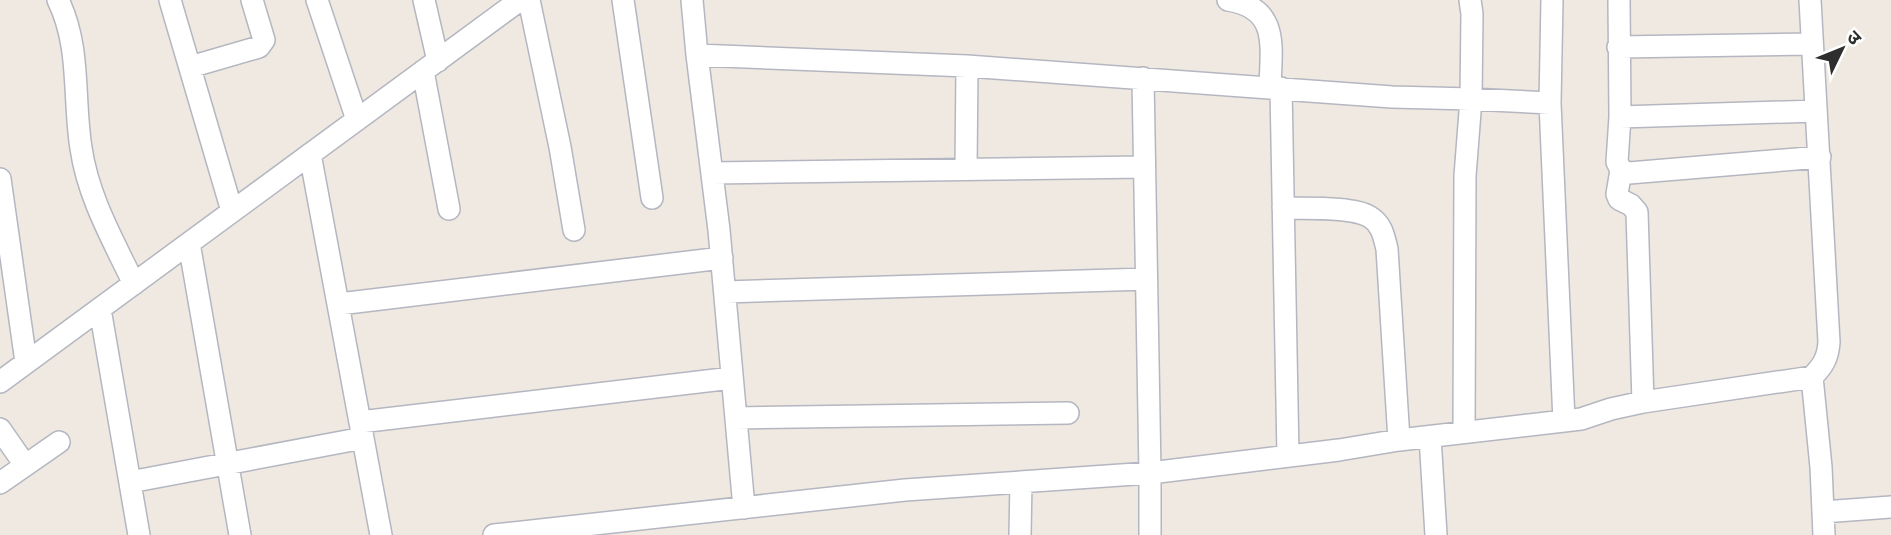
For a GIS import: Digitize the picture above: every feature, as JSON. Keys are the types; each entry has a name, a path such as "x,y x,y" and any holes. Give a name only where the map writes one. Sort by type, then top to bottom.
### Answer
{"street":[{"path":"58,0 70,32 75,59 80,147 87,178 100,213 134,284"},
{"path":"170,0 233,211"},
{"path":"190,67 263,44 252,0"},
{"path":"317,0 357,120"},
{"path":"424,0 449,209"},
{"path":"0,382 521,0 560,147 574,230"},
{"path":"623,0 652,198"},
{"path":"692,0 722,258 744,508"},
{"path":"1228,0 1253,7 1265,18 1271,33 1283,208 1288,456"},
{"path":"1464,432 1465,176 1471,99 1470,0"},
{"path":"1552,0 1550,103 1564,421"},
{"path":"1619,0 1620,117 1617,162 1621,170 1617,194 1619,199 1631,205 1637,212 1643,402"},
{"path":"494,535 905,490 1150,473 1581,419 1643,402 1812,377 1828,358 1829,342 1810,0"},
{"path":"1618,47 1812,44"},
{"path":"697,55 967,66 1392,97 1550,103"},
{"path":"966,169 967,66"},
{"path":"1143,78 1150,535"},
{"path":"1620,117 1816,111"},
{"path":"310,154 381,535"},
{"path":"1621,170 1629,173 1820,157"},
{"path":"712,173 1144,167"},
{"path":"0,179 26,362"},
{"path":"1283,208 1358,212 1371,217 1383,231 1387,250 1399,440"},
{"path":"189,243 240,535"},
{"path":"339,304 722,258"},
{"path":"724,292 1146,279"},
{"path":"100,309 139,535"},
{"path":"1812,377 1821,467 1824,535"},
{"path":"130,482 228,464 362,430 732,378"},
{"path":"736,418 1068,412"},
{"path":"0,429 25,465"},
{"path":"1430,437 1436,535"},
{"path":"0,483 59,442"},
{"path":"1020,482 1020,535"},
{"path":"1823,512 1891,507"}]}
